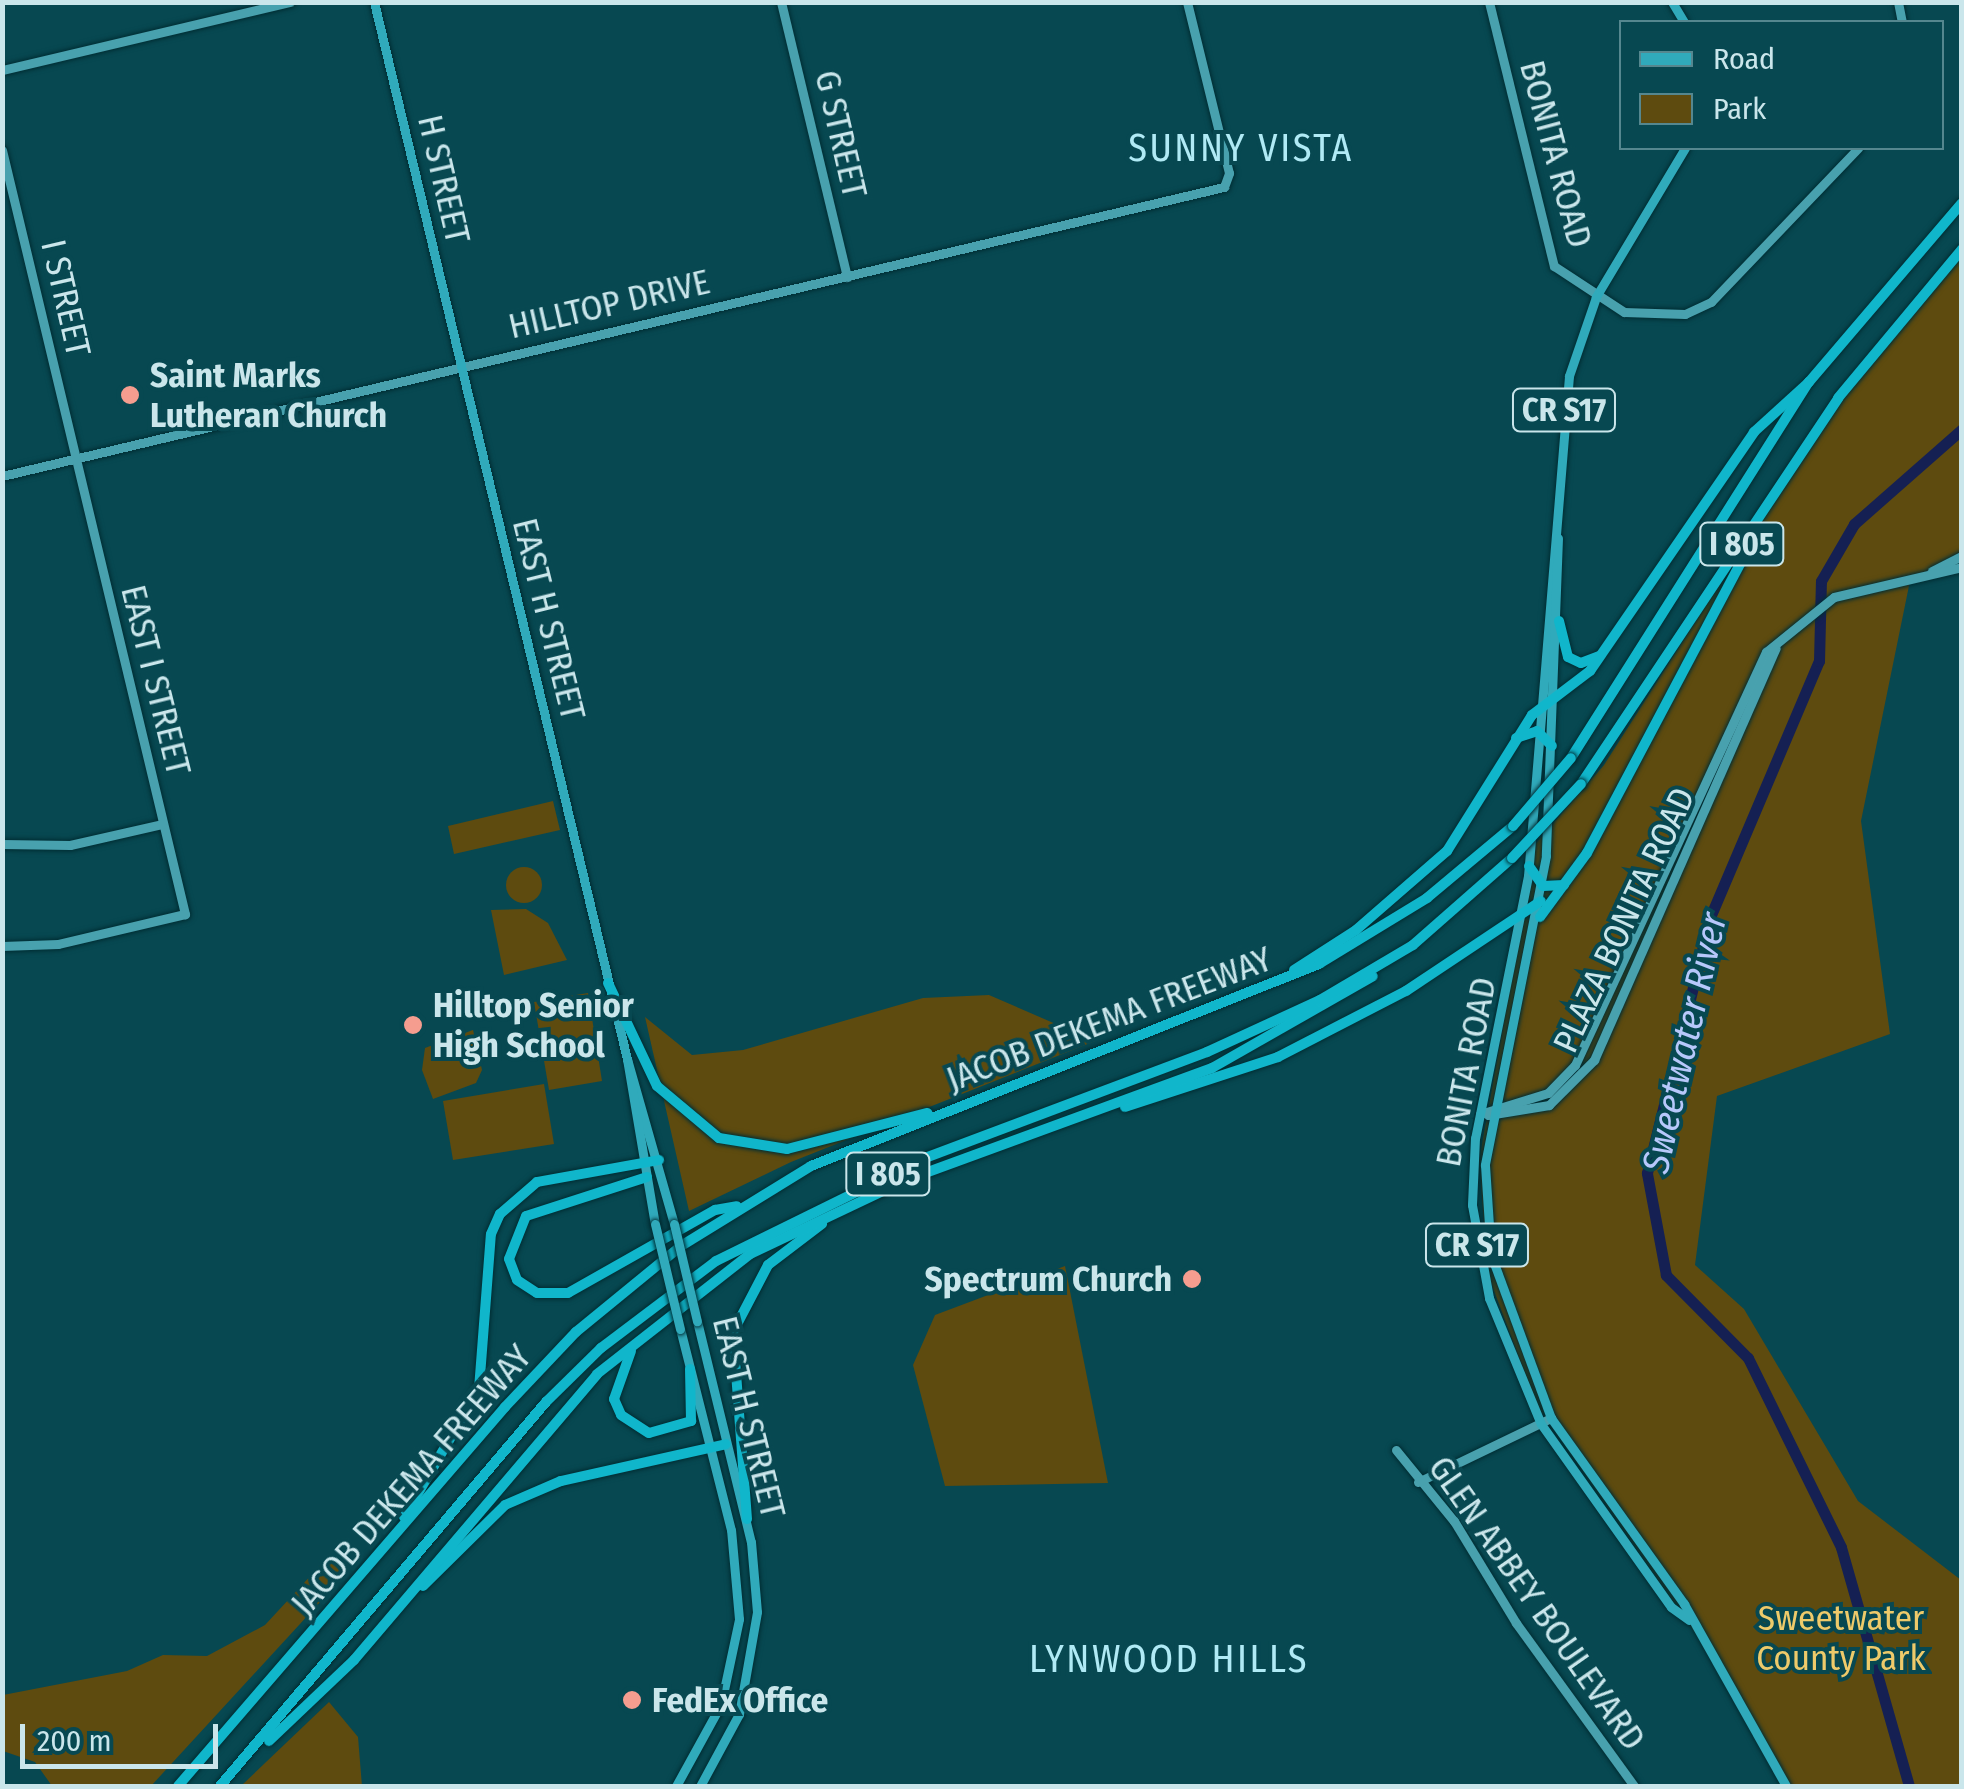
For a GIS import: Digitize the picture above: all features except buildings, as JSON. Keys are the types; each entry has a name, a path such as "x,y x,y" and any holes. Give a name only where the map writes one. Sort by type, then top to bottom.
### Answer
{"highway":[{"name":"JACOB DEKEMA FREEWAY","path":"178,1786 576,1332 744,1204 811,1166 1256,996 1373,934 1514,826 1570,758 1810,382 1962,203"},
{"name":"JACOB DEKEMA FREEWAY","path":"220,1786 264,1744 546,1402 602,1348 716,1261 926,1158 1240,1039 1413,944 1512,858 1580,784 1838,398 1962,250"},
{"path":"1256,996 1419,880 1468,821 1539,708 1604,654 1754,432 1810,382"},
{"path":"1540,916 1564,885 1780,488"},
{"path":"1559,620 1570,658 1581,663 1604,654"},
{"path":"1516,739 1538,732 1552,746"},
{"path":"1530,866 1543,886 1564,885"},
{"path":"264,1744 287,1732 414,1592 540,1435 671,1312 750,1254 876,1194 1109,1109 1278,1057 1406,991 1488,930 1522,920 1541,901"},
{"path":"1109,1109 1287,1028 1413,944"},
{"path":"608,983 657,1086 719,1138 787,1148 976,1100"},
{"path":"376,1560 479,1390 491,1234 500,1214 536,1182 643,1158 659,1160"},
{"path":"647,1177 526,1216 509,1259 517,1280 537,1293 568,1293 715,1210 744,1204"},
{"path":"746,1519 731,1369 743,1306 780,1252 876,1194"},
{"path":"671,1312 627,1354 613,1386 620,1415 648,1433 685,1426 693,1412 690,1370"},
{"path":"414,1592 505,1505 561,1482 726,1444"}],"main road":[{"name":"H STREET","path":"374,2 460,367"},
{"name":"CR S17","path":"1596,296 1684,150"},
{"name":"BONITA ROAD","path":"1596,296 1567,387 1558,536 1556,695 1543,886 1540,916 1495,1111 1484,1196 1491,1254 1551,1418 1688,1620 1786,1786"},
{"name":"EAST H STREET","path":"460,367 608,983 659,1160 746,1519 754,1647 738,1714 700,1786"},
{"name":"BONITA ROAD","path":"1558,536 1548,562 1530,866 1480,1114 1472,1186 1480,1262 1541,1424 1671,1607 1688,1620"},
{"name":"EAST H STREET","path":"627,1059 655,1224 712,1448 737,1567 739,1619 722,1704 676,1786"}],"street":[{"path":"2,70 290,2"},
{"name":"G STREET","path":"781,2 847,278"},
{"name":"HILLTOP DRIVE","path":"2,476 1228,185 1187,2"},
{"name":"BONITA ROAD","path":"1489,2 1550,255 1596,296"},
{"name":"I STREET","path":"2,150 74,459"},
{"path":"1596,296 1647,318 1711,302 1856,150"},
{"name":"EAST I STREET","path":"2,946 64,943 185,914 74,459"},
{"name":"PLAZA BONITA ROAD","path":"1932,572 1962,556"},
{"name":"PLAZA BONITA ROAD","path":"1480,1114 1549,1104 1594,1060 1776,648 1819,604 1915,575 1962,567"},
{"path":"2,844 70,844 162,824"},
{"path":"1418,1482 1551,1418"},
{"name":"GLEN ABBEY BOULEVARD","path":"1396,1450 1418,1482 1454,1521 1516,1623 1634,1786"}],"green space":[{"name":"Sweetwater County Park","path":"1961,249 1961,563 1911,576 1861,821 1890,1034 1717,1096 1695,1265 1744,1309 1858,1501 1961,1580 1961,1786 1786,1786 1726,1677 1537,1406 1488,1275 1479,1161 1536,843 1604,765 1837,399"},
{"path":"553,801 560,830 454,854 448,826"},
{"path":"524,867 537,872 542,885 537,898 524,903 511,898 506,885 511,872"},
{"path":"526,909 548,923 567,960 504,975 491,910"},
{"path":"588,993 602,1081 549,1090 534,1002"},
{"path":"989,995 1095,1041 791,1162 689,1211 645,1017 692,1055 743,1050 923,998"},
{"path":"473,1030 482,1070 476,1083 433,1099 422,1070 425,1048"},
{"path":"544,1084 554,1144 453,1160 443,1101"},
{"path":"1065,1266 1108,1483 945,1486 913,1365 935,1315"},
{"path":"327,1558 345,1575 151,1786 52,1786 35,1762 3,1751 3,1695 127,1671 163,1655 207,1656 265,1625"},
{"path":"329,1702 358,1737 362,1786 241,1786"}],"waterway":[{"name":"Sweetwater River","path":"1909,1786 1841,1547 1748,1358 1666,1275 1647,1173 1711,915 1819,661 1821,581 1854,524 1962,429"}],"place":[{"name":"Saint Marks Lutheran Church","path":"130,395"},
{"name":"Hilltop Senior High School","path":"413,1025"},
{"name":"Spectrum Church","path":"1192,1279"},
{"name":"FedEx Office","path":"632,1700"}],"district":[{"name":"SUNNY VISTA","path":"1241,149"},
{"name":"LYNWOOD HILLS","path":"1169,1660"}]}
